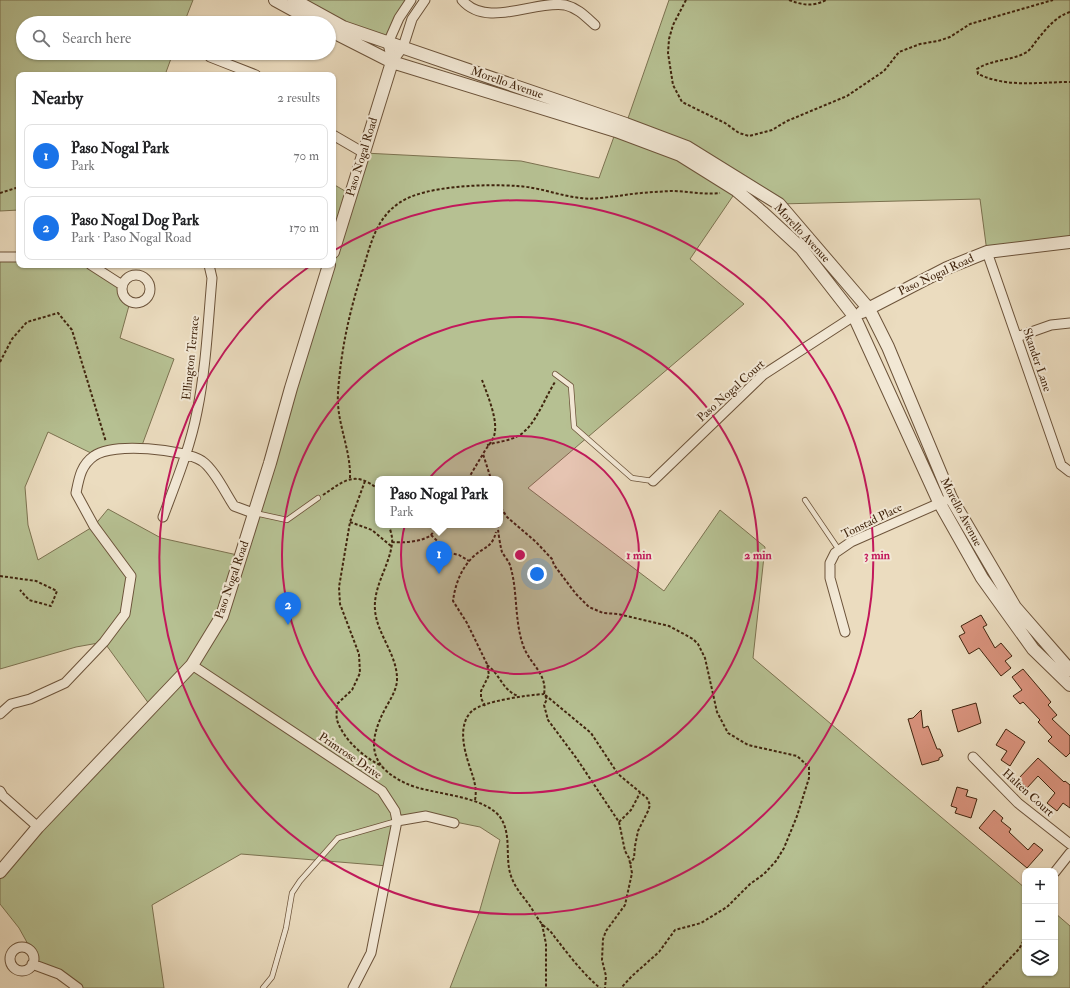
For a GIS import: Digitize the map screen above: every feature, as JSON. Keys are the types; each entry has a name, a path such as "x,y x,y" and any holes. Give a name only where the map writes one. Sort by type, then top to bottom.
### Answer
{"street":[{"path":"275,0 304,16"},
{"name":"Morello Avenue","path":"294,0 323,16"},
{"path":"392,62 388,43 399,18 411,0"},
{"path":"392,62 403,47 412,19 425,0"},
{"path":"462,0 474,9 496,12 548,3 564,4 579,10 595,25"},
{"name":"Morello Avenue","path":"336,23 388,43 626,124 687,147 779,204 869,309 888,348 951,498 1014,607 1070,670"},
{"name":"Morello Avenue","path":"336,34 392,62 616,131 680,156 736,190 801,248 854,316 939,502 982,578 1033,649 1070,685"},
{"path":"218,60 248,72"},
{"name":"Paso Nogal Road","path":"336,242 392,62"},
{"path":"336,138 364,153"},
{"name":"Paso Nogal Road","path":"854,316 947,268 987,252 1070,242"},
{"name":"Skander Lane","path":"987,252 1061,465 1070,472"},
{"path":"0,257 16,257"},
{"path":"96,268 122,285"},
{"name":"Ellington Terrace","path":"164,517 186,454 197,412 202,380 212,278 210,268"},
{"name":"Paso Nogal Road","path":"0,872 38,827 192,664 222,616 242,556 253,513 270,464 293,380 328,268"},
{"name":"Paso Nogal Court","path":"653,481 763,375 854,316"},
{"path":"1017,337 1051,325 1070,323"},
{"path":"0,714 11,704 30,699 65,683 104,642 125,614 131,576 94,526 76,493 81,470 95,455 109,451 141,448 186,454 203,462 217,479 234,506 253,513"},
{"name":"Tonstad Place","path":"845,632 830,578 830,563 835,553 850,542 951,498"},
{"name":"Primrose Drive","path":"192,664 382,791 395,811 397,821"},
{"name":"Halten Court","path":"973,757 1018,803 1070,844"},
{"path":"0,791 3,796 38,827"},
{"path":"353,988 371,953 397,821 426,816 454,823"},
{"path":"1058,868 1070,852"},
{"path":"32,964 59,974 78,988"}],"lane":[{"path":"557,375 570,386 574,427 632,478 653,481"},
{"path":"253,513 287,520 318,498"},
{"path":"805,500 839,550"},
{"path":"264,988 272,977 286,928 292,893 300,881 338,838 397,821"}],"path":[{"path":"686,0 673,24 669,38 668,61 673,85 682,102 725,123 739,133 749,136 772,130 787,121 847,96 884,71 899,52 920,44 950,37 970,24 1053,0"},
{"path":"788,0 804,5 819,3 826,0"},
{"path":"1070,12 1061,15 1052,22 1029,51 1020,55 983,65 976,69 978,74 990,80 1018,84 1070,82"},
{"path":"350,478 350,460 338,410 338,391 346,327 353,298 374,234 384,216 399,202 435,190 467,186 519,186 573,197 590,198 658,192 715,193 736,190"},
{"path":"0,193 16,188"},
{"path":"0,362 12,339 26,322 58,312 72,330 109,451"},
{"path":"487,445 517,437 524,432 531,425 557,375"},
{"path":"470,476 487,445 494,436 495,425 491,403 482,380"},
{"path":"482,454 491,476"},
{"path":"318,498 340,482 350,478 365,481 375,487"},
{"path":"365,481 350,522 340,578 339,596 342,612 357,645 361,663 360,673 354,686 337,704 337,719 349,740 370,760 383,766"},
{"path":"503,510 513,523 536,542 552,559 554,565 576,594 589,607 603,613 618,614 669,626 693,639 702,651 705,658 717,712 728,734 748,744 797,756 809,767 809,778 797,816 784,848 770,868 750,884 727,907 717,912 710,918 675,930 659,952 621,988"},
{"path":"350,522 372,530 391,546"},
{"path":"390,528 392,542 378,589 375,609 379,627 394,659 397,680 391,700 379,724 373,751 383,766 397,778 423,790 475,800 490,809 503,822 511,876 519,892 542,924 589,978 600,988"},
{"path":"392,542 407,543 431,535 437,528"},
{"path":"485,706 481,698 481,691 489,675 487,664 467,623 453,601 457,581 469,561 494,541 497,530"},
{"path":"497,530 501,538 502,551 510,564 523,646 542,676 545,689 544,694 547,699 544,705 544,712 548,720 577,759 619,822 632,873 625,904 606,931 603,939 602,960 606,976 605,988"},
{"path":"431,535 450,553 459,555 469,561"},
{"path":"0,576 36,581 57,591 51,606 29,600 20,590"},
{"path":"487,664 493,669 505,688 520,696"},
{"path":"475,800 477,791 467,758 463,733 464,725 472,711 520,696 544,694 591,733 618,774 647,798 650,805 638,831 634,846 634,858 630,865"},
{"path":"619,822 631,810 640,793"},
{"path":"542,924 546,944 546,988"},
{"path":"982,988 1020,949 1024,940"}],"green space":[{"path":"0,0 193,0 187,16 16,16 16,60 170,60 166,72 16,72 16,210 0,211"},
{"path":"294,0 411,0 388,43 336,19 336,16 329,16"},
{"path":"669,0 1070,0 1070,242 987,252 980,199 779,204 626,124"},
{"path":"616,131 680,155 735,193 690,259 744,304 528,488 664,591 720,510 765,547 753,658 1022,885 1022,976 1058,976 1058,916 1070,926 1070,988 450,988 479,913 500,840 480,827 426,816 397,821 388,866 241,854 152,905 164,988 78,988 32,964 34,955 19,928 0,904 0,872 152,708 104,642 76,647 0,669 0,257 16,257 16,268 96,268 122,285 122,292 130,302 120,338 174,359 141,448 95,455 48,432 25,487 28,525 38,560 94,526 108,509 161,538 242,556 332,268 336,268 336,186 350,194 364,153 521,161 599,178"}],"building":[{"path":"981,615 987,625 983,627 995,648 1001,643 1012,656 1005,661 1011,668 1001,676 979,648 969,654 959,636 965,633 961,626"},
{"path":"1023,669 1051,702 1048,705 1057,715 1052,719 1070,736 1070,753 1066,757 1048,741 1052,737 1038,722 1040,720 1023,702 1020,704 1013,696 1022,690 1012,677"},
{"path":"976,703 981,723 958,732 952,710"},
{"path":"921,710 923,728 928,726 937,749 940,749 943,756 939,758 939,760 922,765 908,719 913,718"},
{"path":"1006,729 1025,742 1010,766 1001,760 1007,751 996,745"},
{"path":"1038,758 1064,782 1065,781 1070,785 1070,808 1063,803 1057,811 1047,803 1055,793 1038,776 1027,788 1018,779"},
{"path":"957,787 968,790 966,796 977,799 971,818 955,813 957,808 951,806"},
{"path":"994,810 1003,818 1001,821 1011,829 1009,832 1028,850 1034,843 1043,850 1027,868 979,828"}],"place":[{"name":"Paso Nogal Park","path":"439,574"},
{"name":"Paso Nogal Dog Park","path":"288,625"}]}
